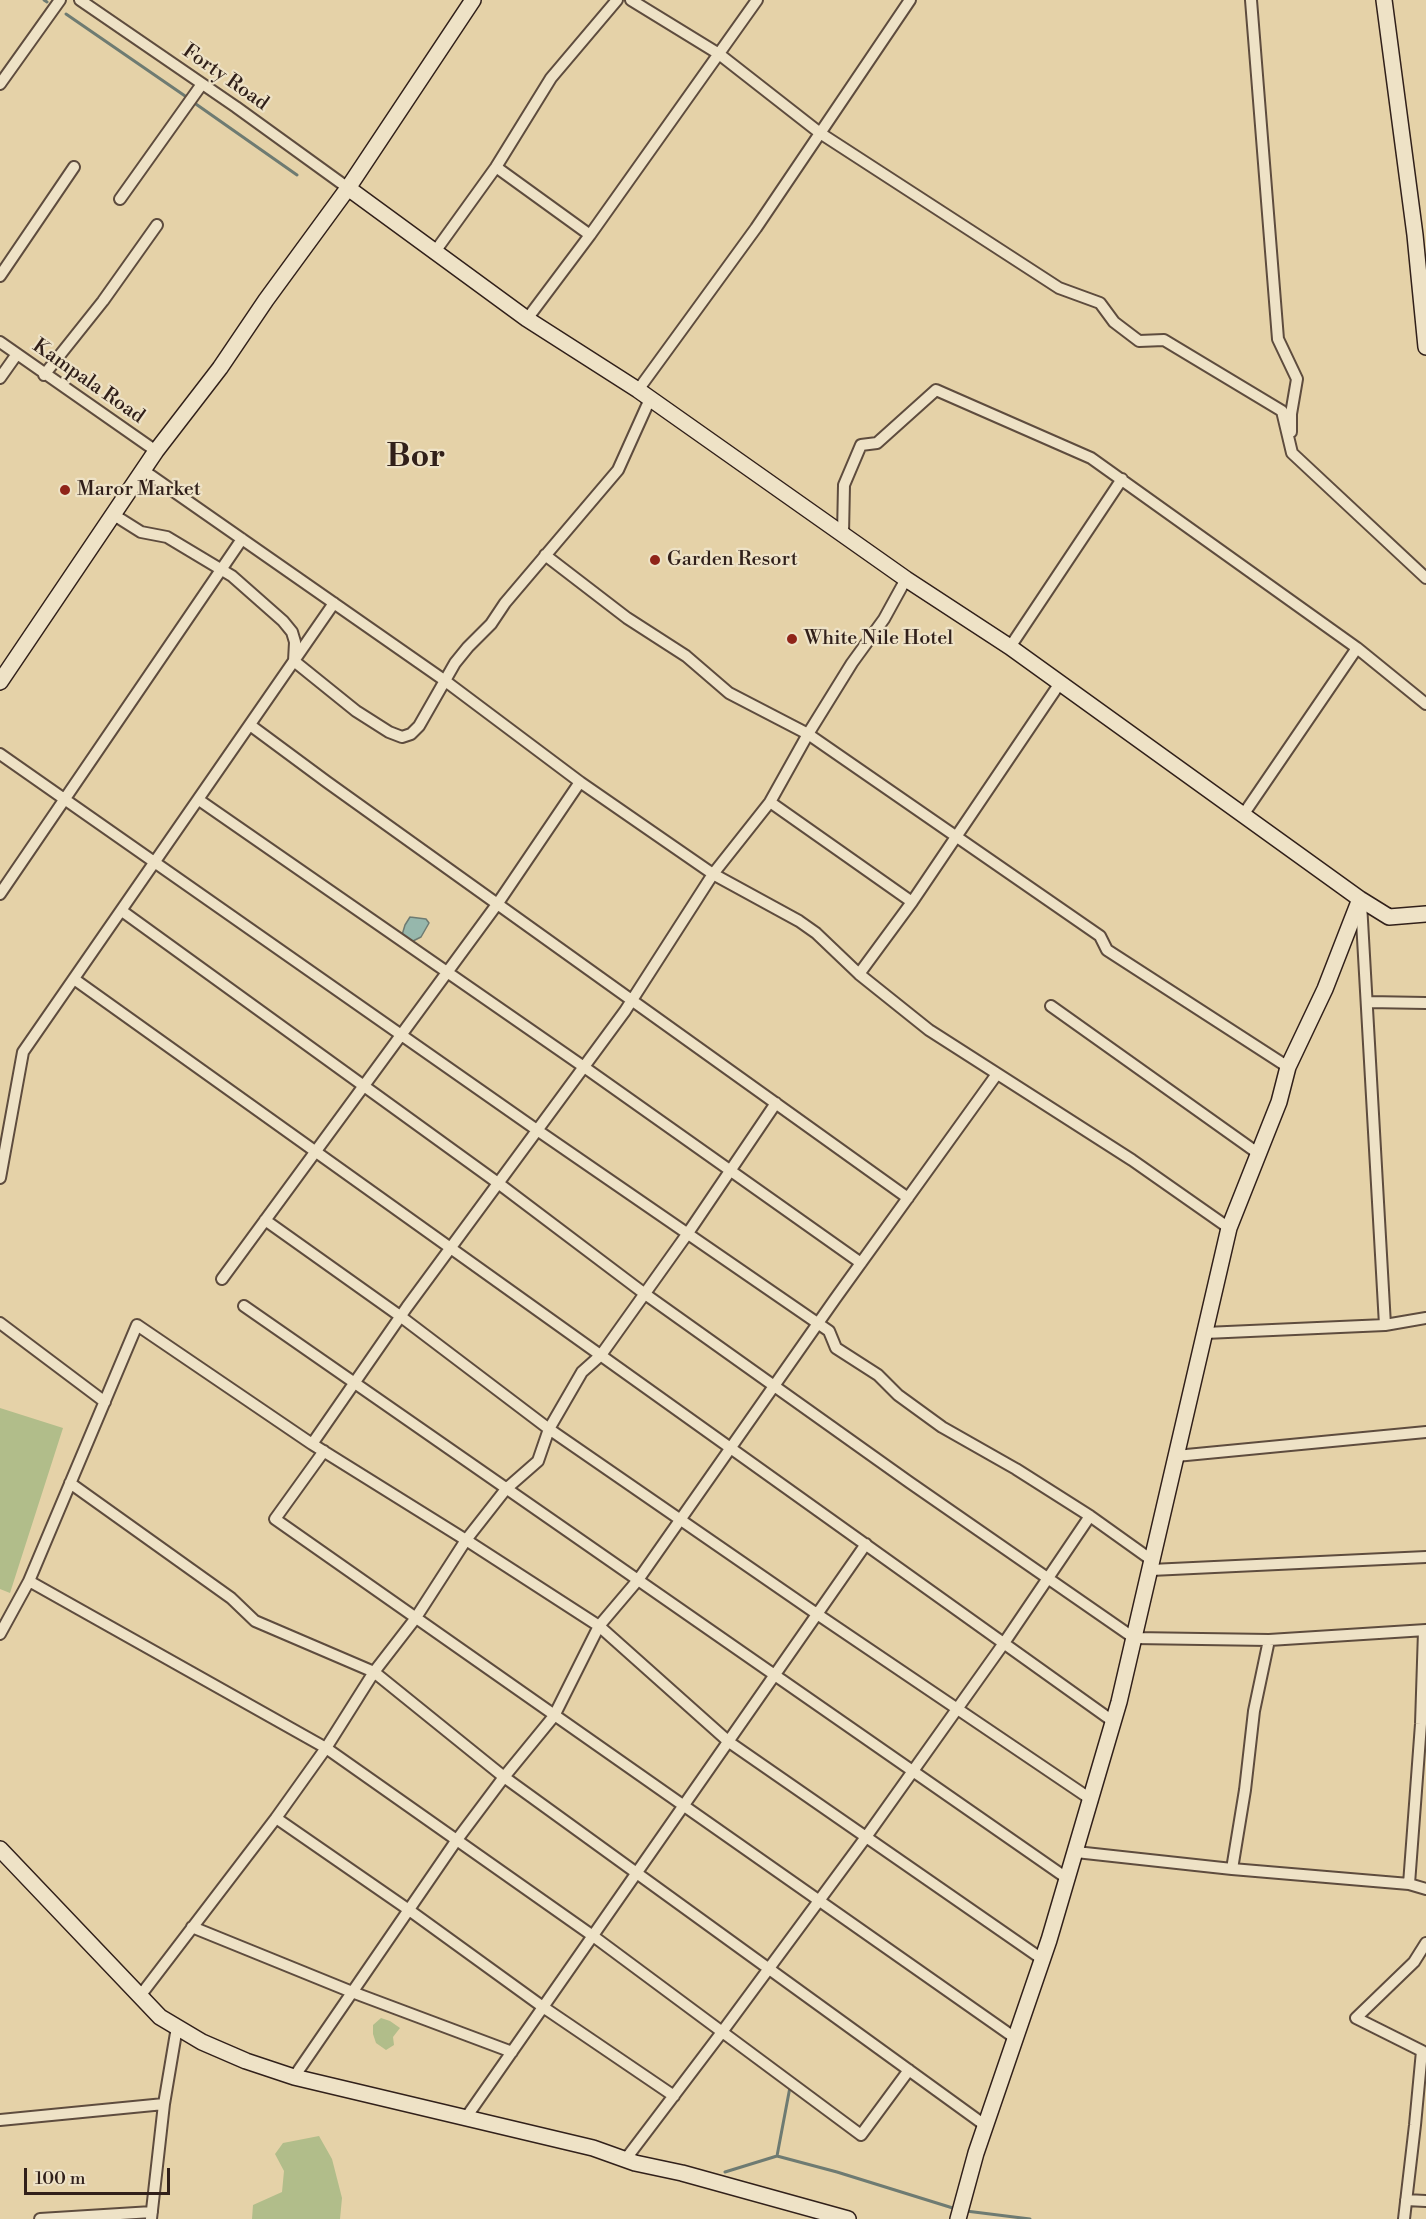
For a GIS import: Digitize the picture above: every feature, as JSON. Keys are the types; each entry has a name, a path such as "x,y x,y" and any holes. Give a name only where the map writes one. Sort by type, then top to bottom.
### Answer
{"street":[{"path":"0,84 60,0"},
{"name":"Forty Road","path":"80,0 348,188"},
{"path":"0,682 156,451 220,369 266,300 348,188 473,0"},
{"path":"434,253 496,167 551,78 617,0"},
{"path":"632,0 719,54 820,133 1059,288 1100,303 1114,322 1139,341 1164,340 1282,411 1292,453 1426,578"},
{"path":"527,320 757,0"},
{"path":"294,661 356,711 389,732 402,737 411,734 419,726 444,680 468,646 491,624 505,603 618,470 644,395 910,0"},
{"path":"1251,0 1278,339 1297,379 1291,414 1292,453"},
{"path":"1384,0 1420,234 1426,347"},
{"path":"120,199 202,84"},
{"path":"0,276 74,167"},
{"path":"496,167 590,235"},
{"path":"348,188 527,320 644,395 906,579 1010,647 1360,899 1389,917 1426,915"},
{"path":"45,375 103,301 157,225"},
{"name":"Kampala Road","path":"0,342 156,451"},
{"path":"0,378 17,354"},
{"path":"843,534 844,485 861,445 877,443 936,390 1091,458 1357,648 1426,704"},
{"path":"143,470 444,680 580,782 713,874 799,921 816,933 859,974 929,1030 1132,1160 1229,1228"},
{"path":"1010,647 1122,479"},
{"path":"114,515 141,532 167,537 222,569 283,621 292,632 295,642 294,661"},
{"path":"0,894 242,539"},
{"path":"545,555 627,618 686,656 729,693 808,734 1100,936 1107,950 1288,1067"},
{"path":"312,1444 400,1316 633,1000 713,874 770,802 808,734 852,663 884,619 906,579"},
{"path":"0,1178 22,1052 156,863 334,603"},
{"path":"1243,815 1357,648"},
{"path":"859,974 912,902 1060,683"},
{"path":"250,725 909,1198"},
{"path":"0,754 537,1130 818,1323 829,1331 836,1348 878,1375 898,1395 942,1427 1016,1469 1090,1516 1152,1566 1426,1557"},
{"path":"222,1279 498,903 580,782"},
{"path":"199,800 584,1067 861,1263"},
{"path":"770,802 912,902"},
{"path":"1360,899 1368,1002 1385,1325"},
{"path":"958,2219 986,2126 1068,1879 1114,1722 1229,1228 1279,1102 1288,1067 1324,989 1360,899"},
{"path":"122,911 498,1183 645,1294 1134,1638 1269,1640 1425,1630 1421,1724 1409,1884"},
{"path":"74,979 1114,1722"},
{"path":"1368,1002 1426,1003"},
{"path":"1051,1006 1259,1154"},
{"path":"294,2077 456,1841 554,1716 599,1626 638,1580 818,1323 997,1074"},
{"path":"140,1996 276,1818 326,1748 374,1672 415,1619 466,1540 506,1489 538,1461 549,1429 582,1372 601,1355 645,1294 776,1103"},
{"path":"265,1220 400,1316 549,1429 1092,1800"},
{"path":"244,1306 1068,1879"},
{"path":"1204,1333 1385,1325 1426,1318"},
{"path":"0,1323 105,1402"},
{"path":"0,1634 29,1581 137,1325 312,1444 599,1626 729,1742 1042,1959"},
{"path":"1176,1456 1426,1432"},
{"path":"324,1451 275,1519 1016,2038"},
{"path":"70,1483 231,1598 255,1621 374,1672 504,1777 986,2126"},
{"path":"625,2160 770,1969 866,1837 1004,1643 1090,1516"},
{"path":"465,2119 866,1544"},
{"path":"29,1581 326,1748 593,1936 861,2135 909,2070"},
{"path":"1232,1869 1245,1790 1254,1711 1269,1640"},
{"path":"276,1818 543,2007 674,2096"},
{"path":"0,1849 160,2017 202,2042 246,2061 294,2077 593,2148 625,2160 682,2173 848,2219"},
{"path":"1076,1852 1232,1869 1409,1884 1426,1889"},
{"path":"192,1927 352,1992 512,2052"},
{"path":"1404,2219 1421,2125 1424,2052 1356,2018 1414,1962 1426,1943"},
{"path":"40,2219 151,2216 164,2104 177,2027"},
{"path":"0,2120 164,2104"},
{"path":"1406,2200 1426,2201"}],"green space":[{"path":"0,1408 63,1428 10,1593 0,1589"},
{"path":"381,2018 400,2028 393,2037 394,2045 386,2050 376,2043 373,2034 373,2025"},
{"path":"319,2136 332,2159 342,2198 340,2219 252,2219 253,2205 282,2192 284,2171 275,2154 283,2143"}],"water":[{"path":"410,917 426,919 429,923 421,937 409,943 402,935"}],"waterway":[{"path":"66,14 188,98"},
{"path":"193,102 297,175"},
{"path":"777,2156 790,2087"},
{"path":"725,2172 777,2156 956,2209"},
{"path":"966,2211 1030,2219"}],"place":[{"name":"Maror Market","path":"65,490"},
{"name":"Garden Resort","path":"655,560"},
{"name":"White Nile Hotel","path":"792,639"}],"district":[{"name":"Bor","path":"416,458"}]}
